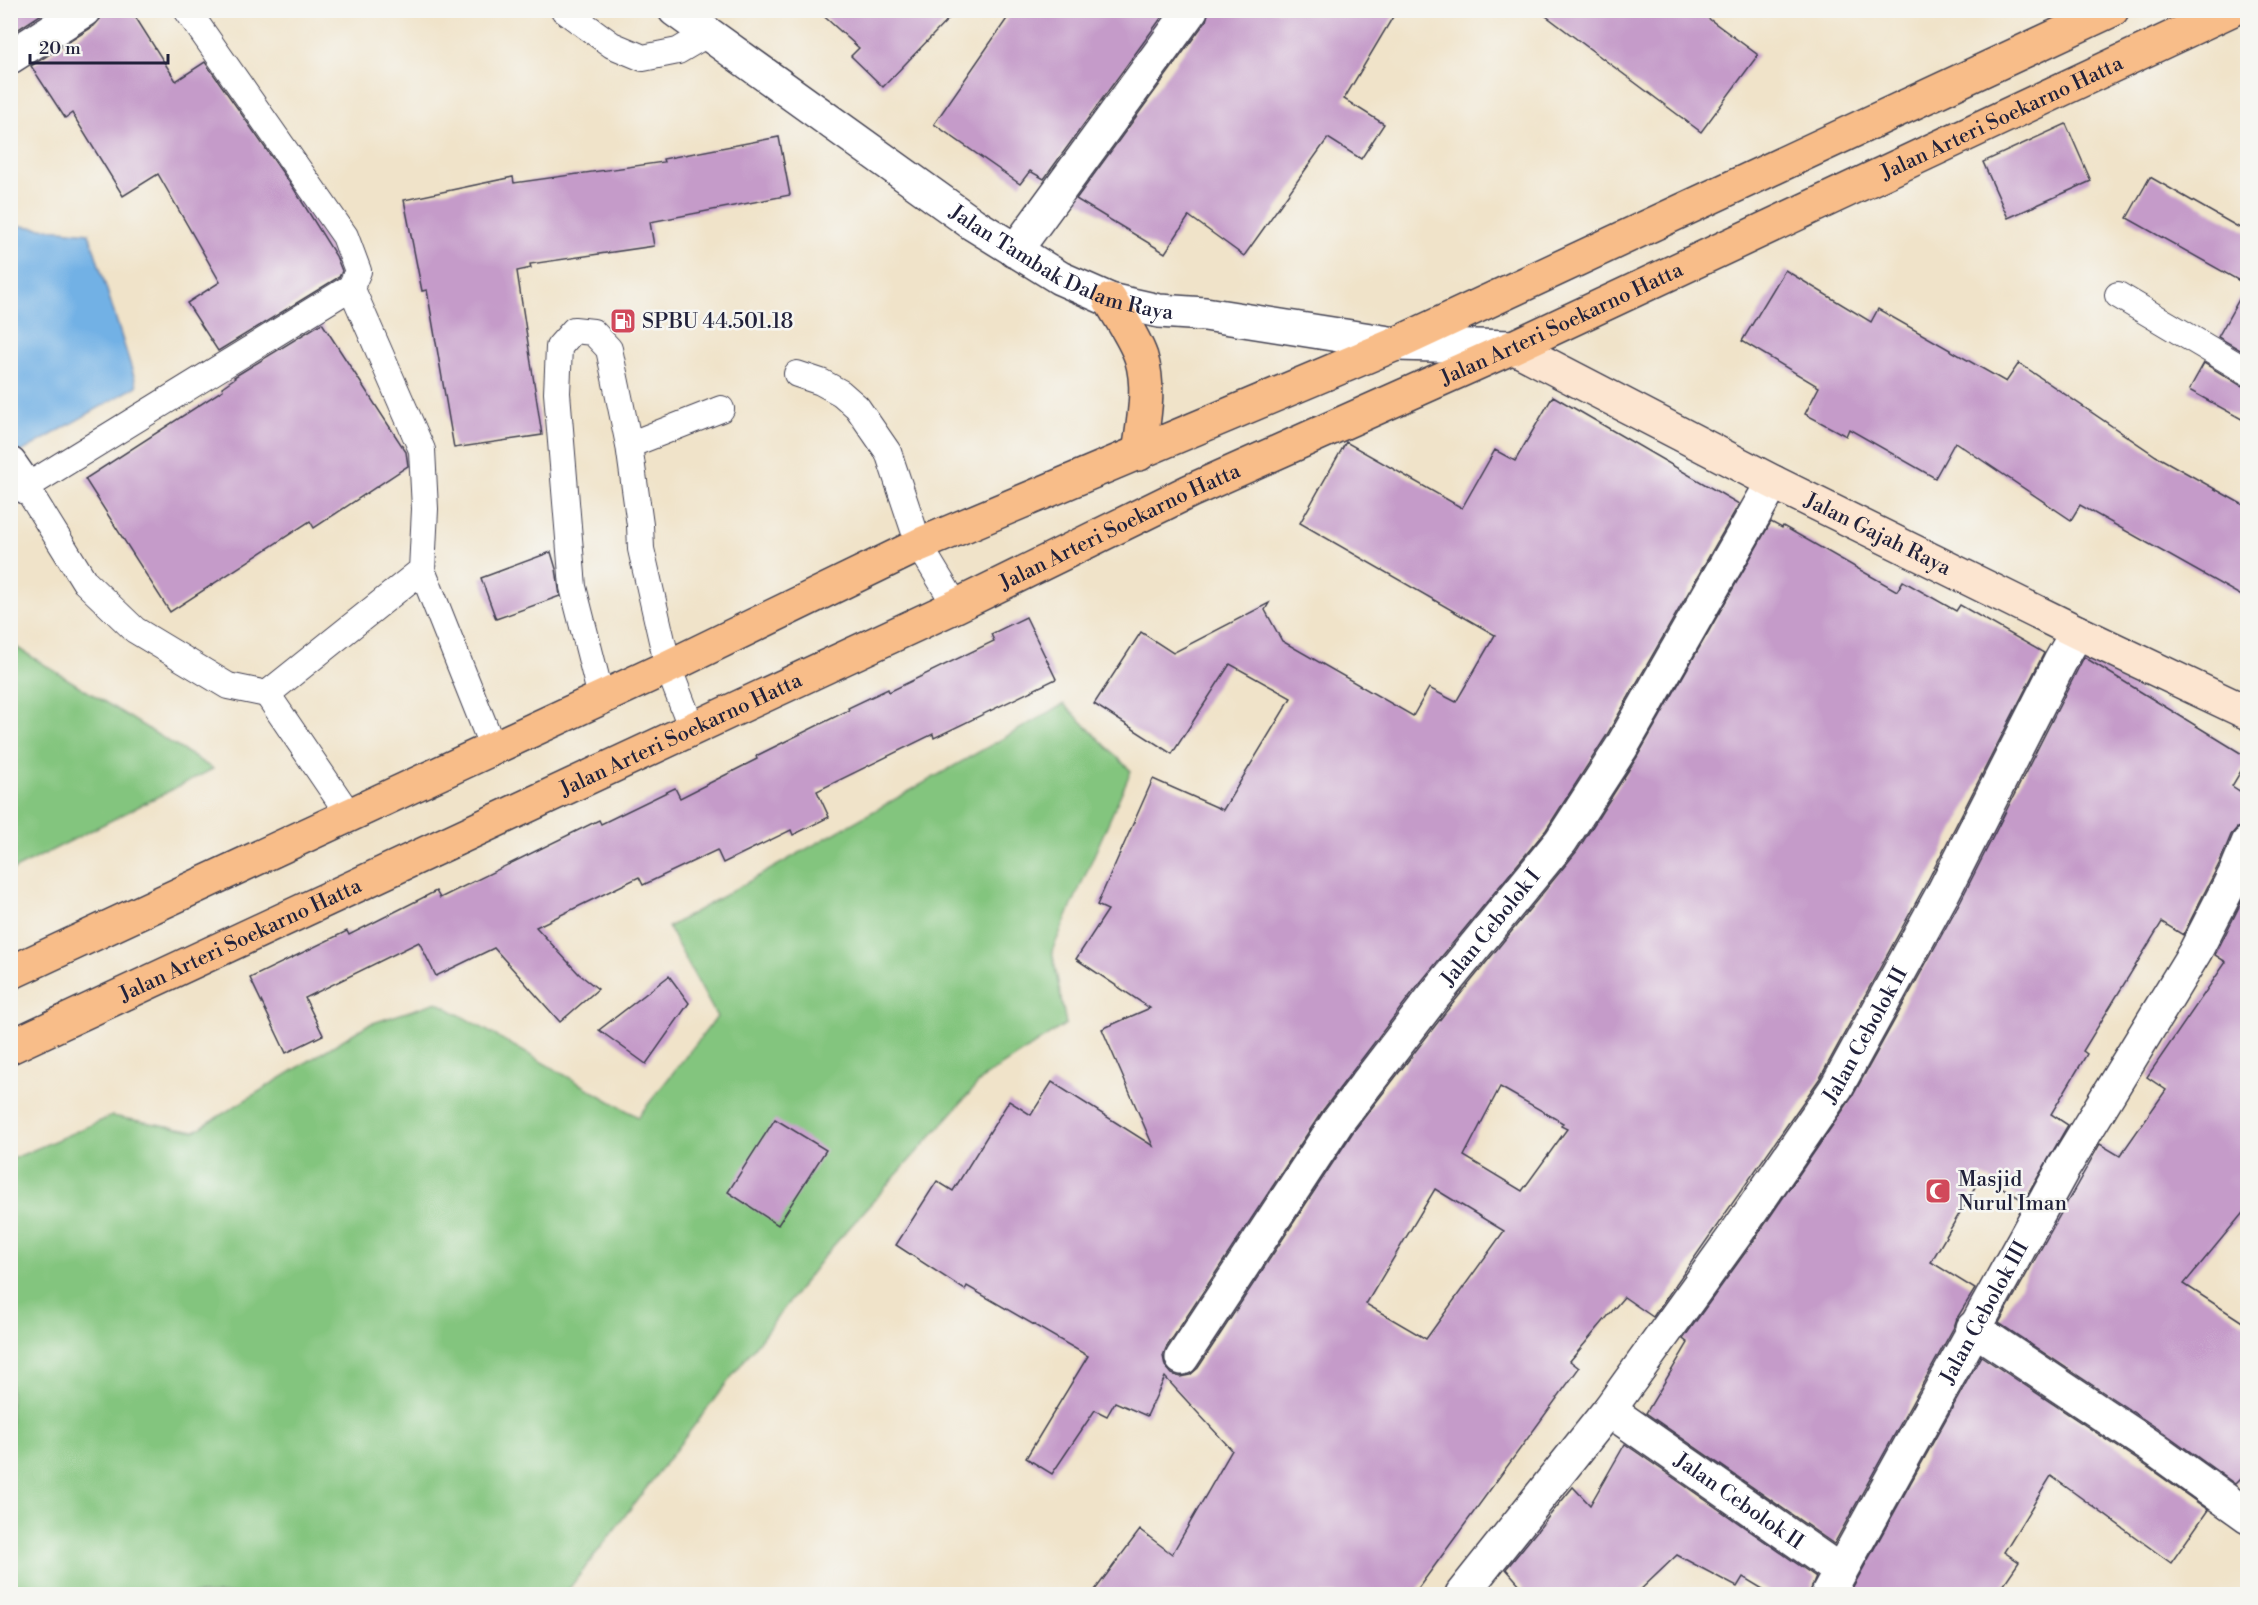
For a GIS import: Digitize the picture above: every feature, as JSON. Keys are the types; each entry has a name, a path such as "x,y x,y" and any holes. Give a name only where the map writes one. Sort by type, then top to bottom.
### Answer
{"main road":[{"path":"10,973 668,667 919,545 1396,344 2112,10"},
{"name":"Jalan Arteri Soekarno Hatta","path":"10,1047 956,606 1190,491 1513,347 2231,10"},
{"path":"1110,300 1133,339 1141,356 1144,371 1146,406 1139,454"},
{"name":"Jalan Gajah Raya","path":"1513,347 1773,482 2247,713"}],"street":[{"path":"10,57 84,10"},
{"name":"Jalan Tambak Dalam Raya","path":"675,10 973,224 1060,278 1110,300 1159,311 1205,314 1396,344 1513,347"},
{"path":"1015,251 1191,10"},
{"name":"Jalan Cebolok I","path":"1182,1358 1338,1121 1430,1001 1561,841 1621,748 1773,482"},
{"name":"Jalan Cebolok II","path":"1462,1594 1608,1410 1735,1235 1836,1088 1944,891 2077,632"},
{"name":"Jalan Cebolok III","path":"1834,1583 2062,1169 2194,952 2236,872 2247,843"},
{"path":"1973,1328 2153,1448 2247,1516"},
{"name":"Jalan Cebolok II","path":"1608,1410 1834,1583"}],"lane":[{"path":"187,10 345,236 358,272 351,287 18,476 84,582 135,630 228,686 267,694 350,816"},
{"path":"564,10 612,45 643,58 678,51 707,34"},
{"path":"351,287 422,450 425,509 422,570 494,748"},
{"path":"2118,295 2247,372"},
{"path":"601,697 573,586 557,393 559,347 574,330 593,332 609,349 629,445 641,549 668,667 692,729"},
{"path":"797,374 821,382 841,393 857,406 888,452 919,545 956,606"},
{"path":"629,445 721,409"},
{"path":"267,694 422,570"}],"green space":[{"path":"11,644 213,769 11,871"},
{"path":"1064,704 1131,771 1052,951 1066,1024 984,1077 825,1255 565,1594 11,1594 10,1160 112,1116 195,1131 367,1025 437,1002 638,1117 717,1017 668,927"}],"water":[{"path":"11,225 89,233 137,386 11,458"}],"building":[{"path":"10,10 48,10 11,34"},
{"path":"103,10 131,10 176,81 205,62 294,189 336,256 342,271 339,277 218,351 187,303 220,282 158,174 123,196 72,113 65,118 31,66 94,26"},
{"path":"817,10 957,10 883,87 851,56 859,48"},
{"path":"1013,10 1167,10 1044,179 1030,171 1020,184 934,124"},
{"path":"1209,10 1397,10 1344,99 1384,124 1361,159 1328,138 1244,256 1189,216 1165,253 1076,199 1206,21"},
{"path":"1538,10 1697,10 1758,55 1701,132"},
{"path":"2066,124 2091,181 2008,218 1983,162"},
{"path":"779,137 790,195 650,222 654,246 530,264 531,268 517,271 542,435 454,448 427,290 422,291 404,200 513,177 514,183 664,162 663,159"},
{"path":"2150,177 2247,232 2247,285 2127,218"},
{"path":"1785,270 1871,322 1878,309 2006,382 2019,363 2156,456 2247,507 2247,599 2080,505 2071,520 1955,442 1935,478 1849,429 1846,436 1805,414 1819,387 1742,341"},
{"path":"2247,285 2247,354 2218,337"},
{"path":"322,323 406,452 408,466 314,528 310,521 170,612 85,479 223,390 222,387 234,377"},
{"path":"2204,363 2247,387 2247,422 2189,390"},
{"path":"1553,396 1739,504 1605,738 1546,830 1415,989 1323,1110 1166,1348 1163,1356 1165,1366 1172,1374 1180,1377 1190,1375 1198,1368 1353,1132 1445,1013 1577,851 1637,757 1771,522 1782,528 1783,526 1897,591 1903,581 1956,611 1960,605 2044,653 1927,882 1820,1078 1653,1317 1624,1297 1570,1361 1579,1368 1414,1594 1092,1594 1140,1530 1172,1554 1232,1450 1165,1377 1147,1416 1115,1402 1107,1416 1095,1410 1052,1474 1026,1458 1088,1356 967,1286 965,1290 896,1245 937,1181 953,1191 1009,1101 1031,1115 1052,1082 1153,1146 1102,1029 1150,1008 1076,959 1108,910 1097,905 1153,779 1223,810 1291,698 1230,664 1172,754 1094,704 1141,632 1173,653 1269,603 1265,610 1282,641 1413,716 1429,688 1456,702 1495,635 1300,523 1346,442 1462,508 1495,450 1515,461","holes":["1500,1087 1563,1123 1561,1126 1567,1129 1522,1191 1464,1156","1435,1189 1504,1231 1426,1339 1366,1304"]},
{"path":"551,552 560,596 496,619 481,578"},
{"path":"1026,617 1056,679 934,738 933,734 817,791 829,817 793,835 791,830 723,863 717,850 643,885 639,877 536,927 579,974 598,989 560,1022 494,948 436,976 419,942 305,998 323,1035 286,1053 250,978 347,931 349,935 436,891 440,898 599,820 601,824 675,788 680,798 757,759 756,756 849,710 848,708 888,689 889,692 994,641 991,634"},
{"path":"2084,657 2247,757 2247,761 2232,786 2247,796 2247,825 2237,828 2231,835 2183,935 2162,922 2083,1051 2087,1054 2051,1114 2068,1125 2024,1201 1982,1175 1931,1262 1975,1289 1834,1544 1646,1413 1688,1343 1683,1339 1852,1097 1961,900"},
{"path":"2247,891 2247,1208 2184,1284 2247,1325 2247,1472 2235,1484 2163,1432 1999,1323 2100,1144 2120,1156 2166,1090 2147,1077 2226,962 2215,955"},
{"path":"669,976 689,1003 646,1064 599,1030"},
{"path":"775,1119 826,1150 778,1225 728,1192"},
{"path":"1981,1356 2142,1463 2208,1510 2171,1563 2051,1476 2004,1552 2019,1562 1997,1594 1849,1594"},
{"path":"1625,1444 1816,1577 1809,1594 1771,1594 1743,1577 1737,1587 1677,1555 1636,1594 1528,1594 1506,1569 1573,1487 1590,1505"}],"place":[{"name":"SPBU 44.501.18","path":"623,321"},
{"name":"Masjid Nurul Iman","path":"1938,1191"}]}
